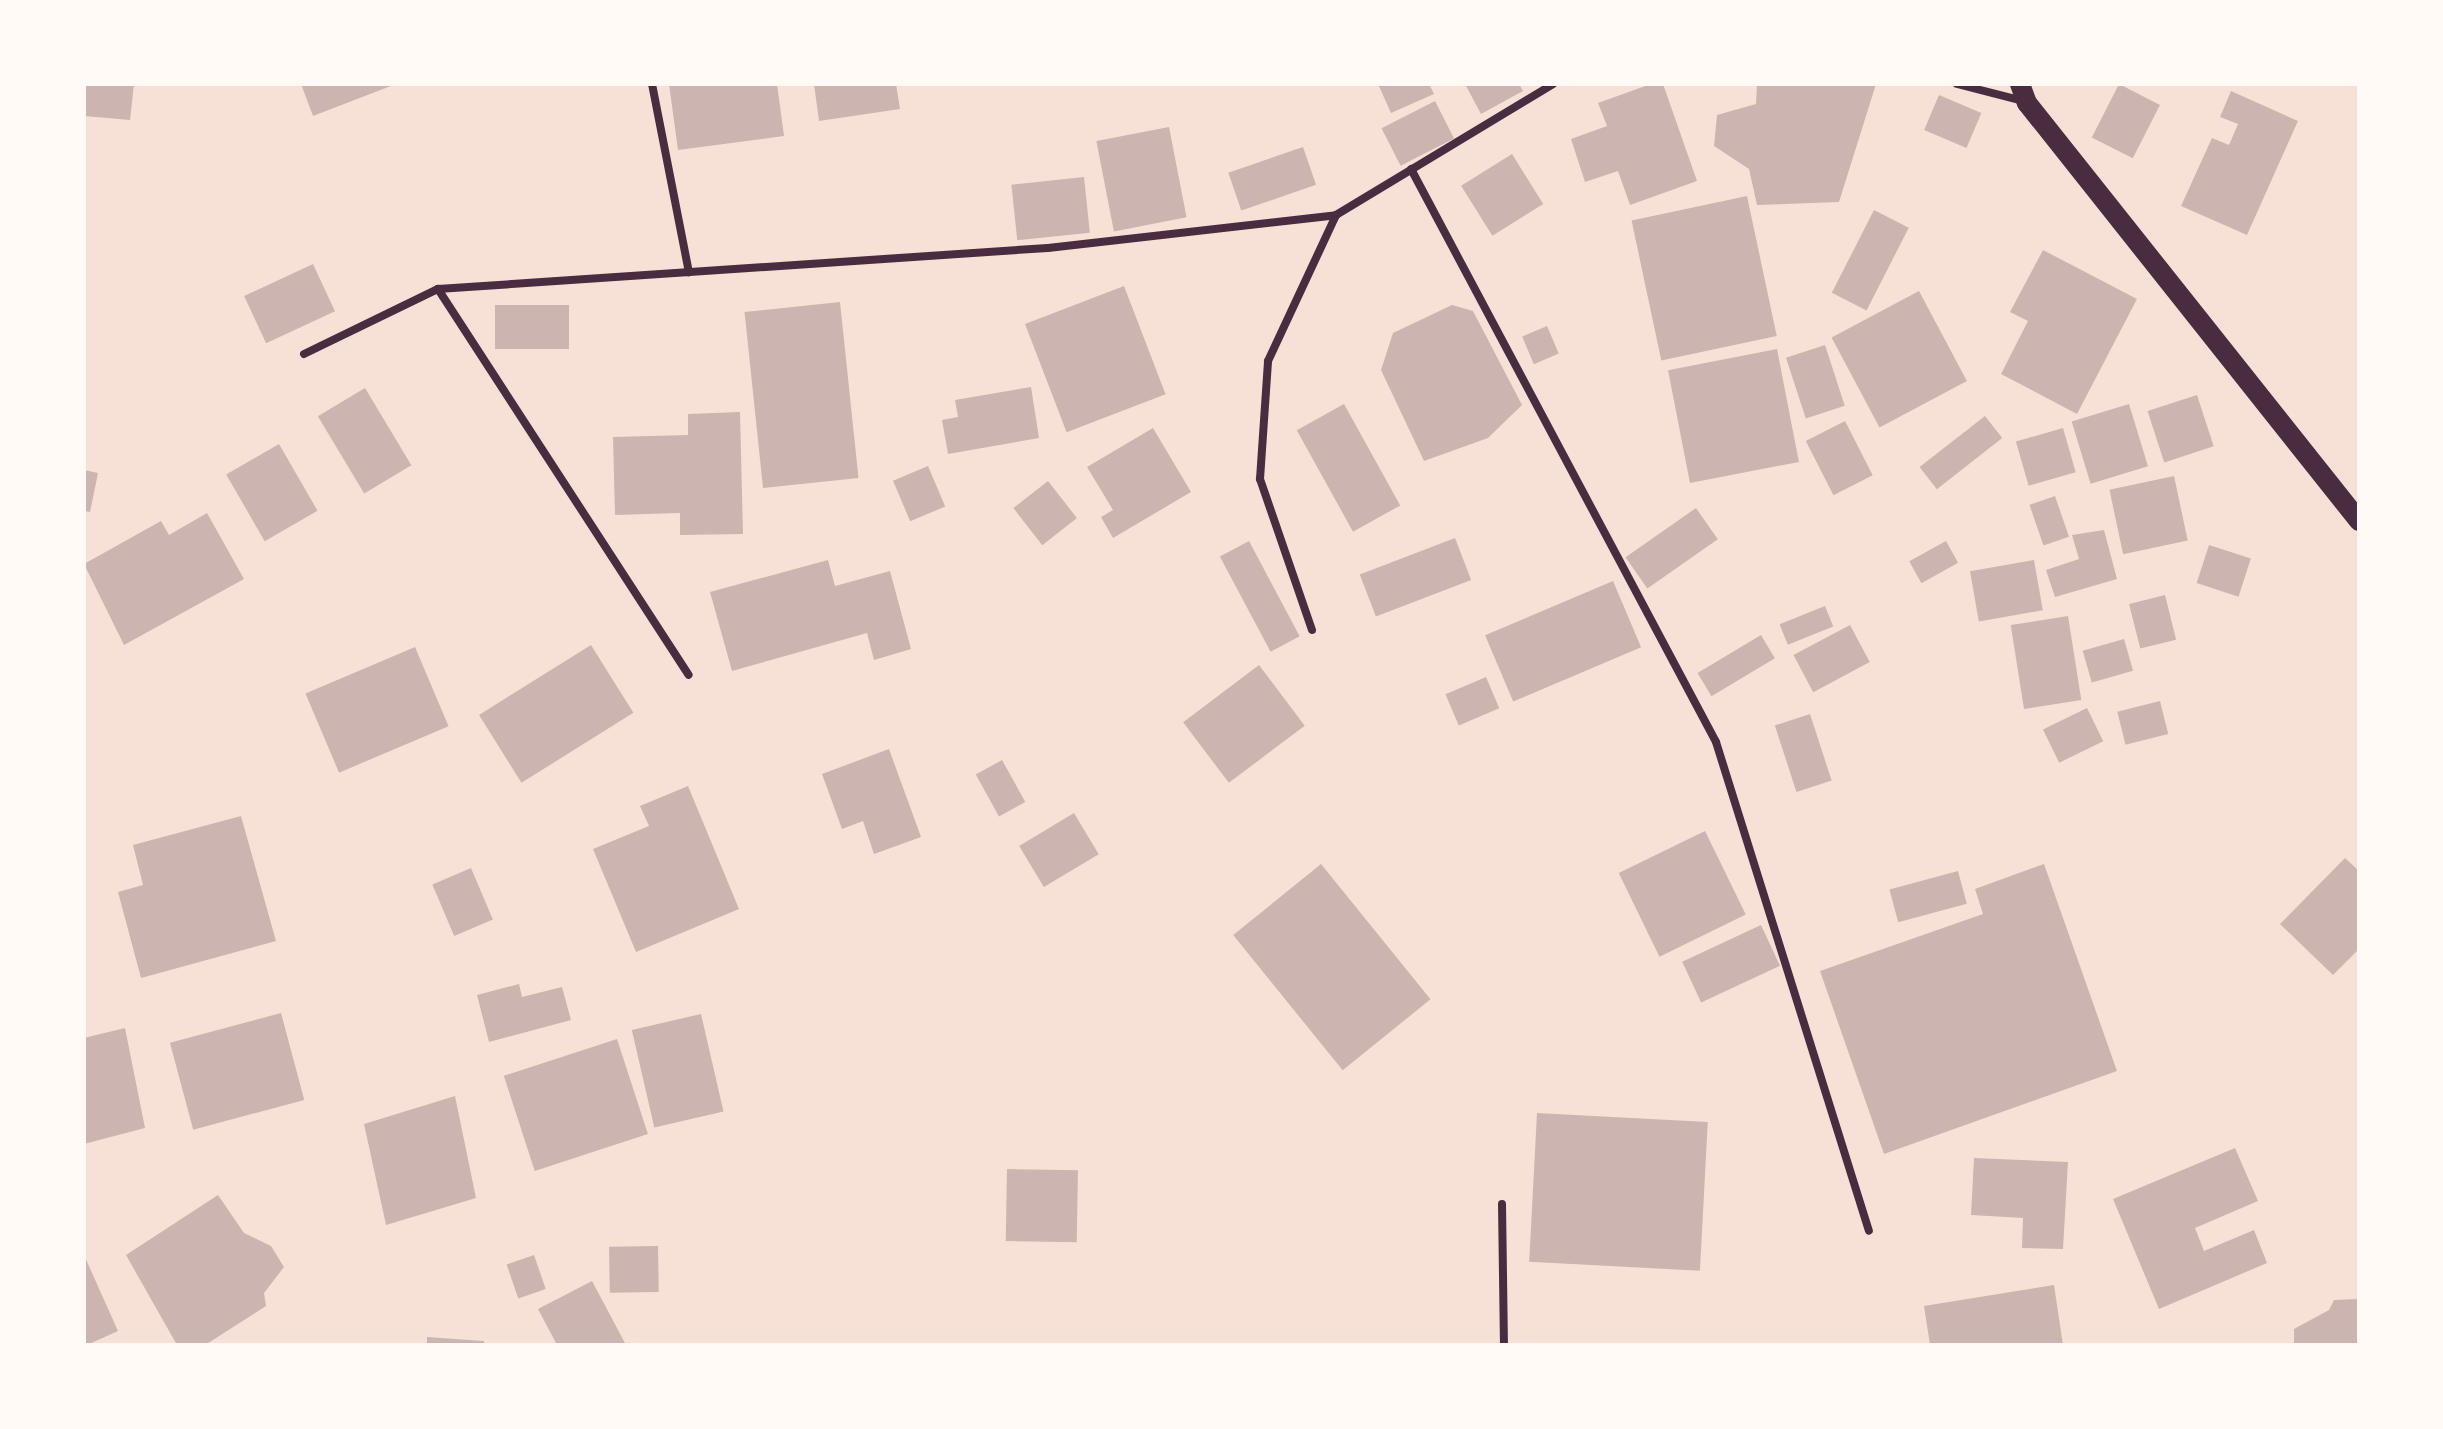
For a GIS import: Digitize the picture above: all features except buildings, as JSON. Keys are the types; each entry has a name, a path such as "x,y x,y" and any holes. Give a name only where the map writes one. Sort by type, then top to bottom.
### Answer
{"main road":[{"path":"2024,93 2359,521"}],"street":[{"path":"652,84 689,272"},
{"path":"304,354 438,289 1048,248 1336,215 1553,84"},
{"path":"1957,84 2024,93"},
{"path":"1411,169 1716,742 1869,1231"},
{"path":"1312,630 1260,479 1260,414 1268,361 1336,215"},
{"path":"438,289 689,675"},
{"path":"1502,1204 1504,1345"}]}
